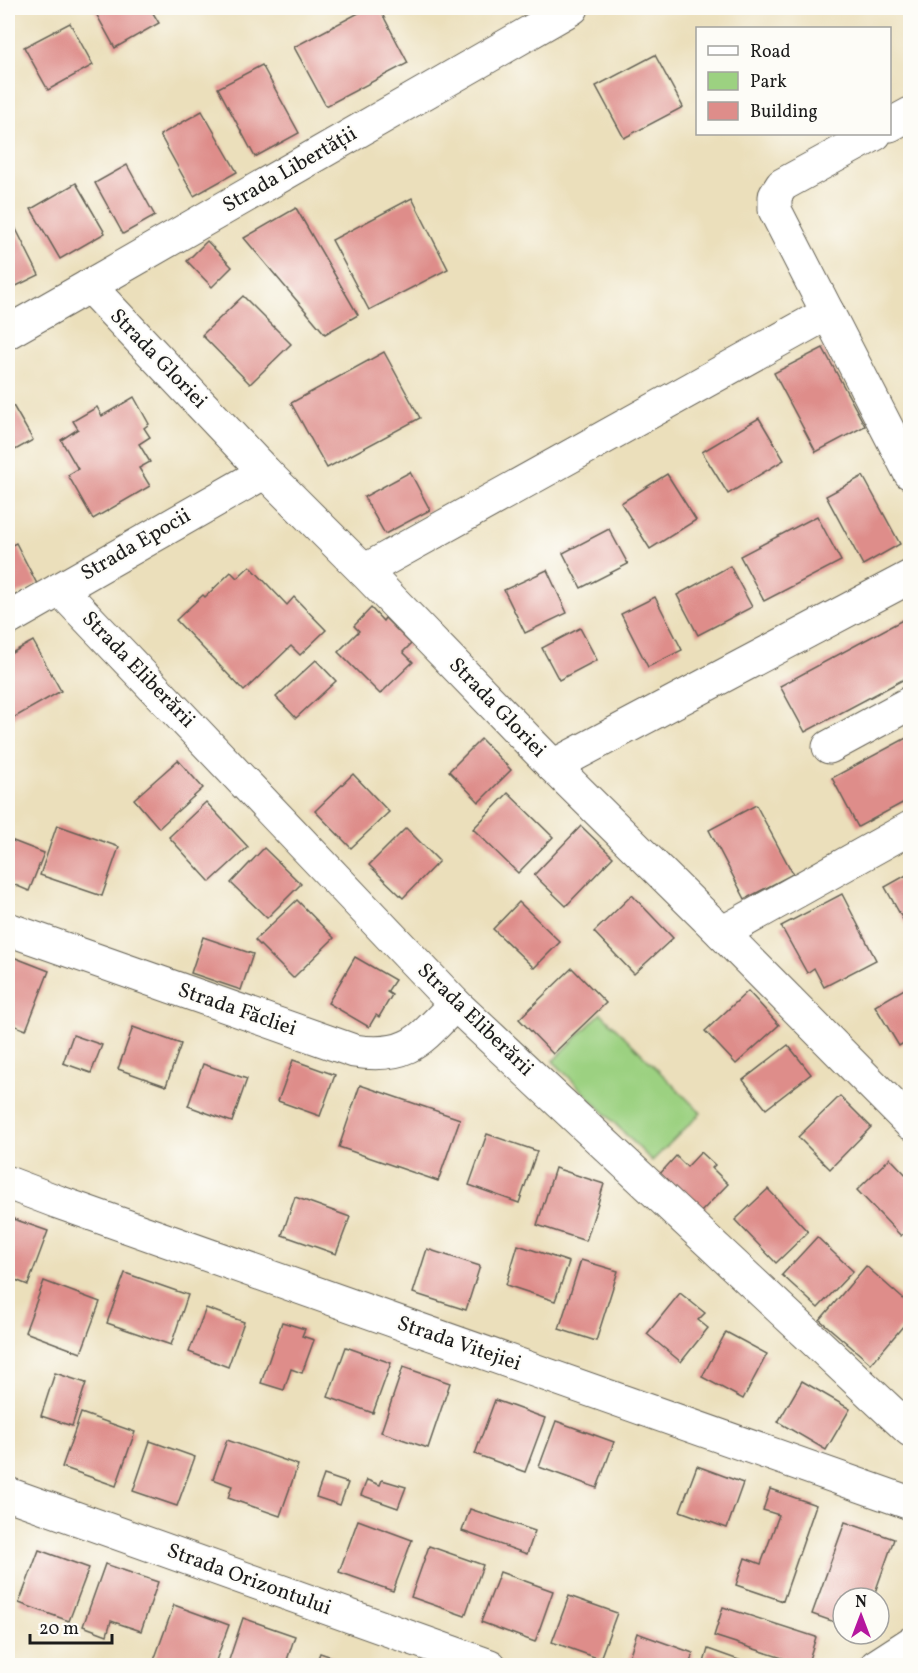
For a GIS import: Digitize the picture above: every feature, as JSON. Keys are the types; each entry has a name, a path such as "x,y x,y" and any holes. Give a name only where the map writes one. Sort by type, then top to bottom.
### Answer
{"street":[{"name":"Strada Libertății","path":"8,332 572,8"},
{"path":"891,124 910,114"},
{"path":"873,135 782,185 775,196 775,210 910,473"},
{"name":"Strada Gloriei","path":"89,286 265,472 553,766 722,933 903,1105"},
{"path":"364,571 828,313"},
{"name":"Strada Epocii","path":"8,619 265,472"},
{"path":"553,766 910,577"},
{"name":"Strada Eliberării","path":"60,589 455,1004 910,1430"},
{"path":"829,747 910,703"},
{"path":"722,933 910,828"},
{"name":"Strada Făcliei","path":"8,929 354,1051 372,1054 391,1053 411,1046 455,1004"},
{"name":"Strada Vitejiei","path":"8,1183 910,1503"},
{"name":"Strada Orizontului","path":"8,1494 490,1665"},
{"path":"876,1665 910,1644"}],"green space":[{"path":"601,1013 701,1113 652,1161 553,1061"}],"building":[{"path":"93,8 150,8 159,23 115,48"},
{"path":"368,8 379,8 408,63 326,106 294,47"},
{"path":"70,23 93,65 48,90 24,47"},
{"path":"655,55 683,107 624,138 596,86"},
{"path":"262,65 299,133 255,157 218,88"},
{"path":"202,111 237,172 194,196 160,135"},
{"path":"127,165 155,216 123,234 95,183"},
{"path":"76,183 105,233 60,259 31,209"},
{"path":"412,198 448,269 369,310 332,240"},
{"path":"296,208 358,315 325,334 244,238"},
{"path":"15,227 39,275 8,290 8,230"},
{"path":"207,241 232,267 212,287 187,261"},
{"path":"243,296 291,344 250,384 202,335"},
{"path":"823,348 865,426 816,452 774,373"},
{"path":"384,352 420,418 327,468 291,403"},
{"path":"8,397 33,440 8,454"},
{"path":"134,397 149,424 144,428 150,437 139,444 150,462 139,468 150,486 93,519 68,475 78,469 61,440 78,429 73,421 97,407 102,416"},
{"path":"759,418 784,460 728,494 702,452"},
{"path":"410,472 430,510 385,534 364,497"},
{"path":"667,474 696,520 650,549 621,503"},
{"path":"863,476 900,544 863,565 826,496"},
{"path":"817,516 841,561 764,601 740,556"},
{"path":"609,529 628,564 581,588 563,553"},
{"path":"16,543 37,584 8,599 8,547"},
{"path":"250,566 287,605 294,597 326,630 300,655 291,646 244,691 176,620 231,572 237,578"},
{"path":"730,566 752,607 698,635 677,595"},
{"path":"547,570 567,613 525,633 504,590"},
{"path":"655,597 682,650 648,667 621,614"},
{"path":"371,608 383,621 385,618 411,644 403,652 413,662 380,694 338,652 359,631 354,626"},
{"path":"910,616 910,676 805,732 780,686"},
{"path":"580,628 597,660 559,680 542,648"},
{"path":"33,641 61,691 8,721 8,655"},
{"path":"316,660 336,681 296,718 276,697"},
{"path":"910,736 910,799 858,827 832,778"},
{"path":"481,739 511,770 479,802 449,771"},
{"path":"178,760 203,788 159,828 134,799"},
{"path":"353,774 389,812 351,848 315,811"},
{"path":"508,793 553,837 518,873 473,829"},
{"path":"206,802 248,847 210,882 169,837"},
{"path":"756,805 793,874 745,899 709,830"},
{"path":"57,825 119,847 102,896 40,875"},
{"path":"581,826 613,857 566,906 534,875"},
{"path":"406,828 439,861 403,898 369,865"},
{"path":"8,839 44,853 29,891 8,882"},
{"path":"264,848 301,884 267,918 231,883"},
{"path":"910,873 910,932 885,887"},
{"path":"842,894 876,960 824,987 814,968 807,973 781,926"},
{"path":"632,895 673,938 634,974 594,932"},
{"path":"297,900 334,938 293,978 255,940"},
{"path":"519,902 560,942 534,968 493,929"},
{"path":"203,937 253,954 241,990 191,973"},
{"path":"8,955 49,971 26,1030 8,1023"},
{"path":"355,957 395,980 387,992 392,995 379,1017 376,1015 369,1027 328,1003"},
{"path":"572,968 606,1003 553,1054 519,1019"},
{"path":"906,988 910,996 910,1039 899,1046 875,1006"},
{"path":"748,991 779,1025 736,1064 705,1031"},
{"path":"133,1027 181,1044 166,1086 118,1069"},
{"path":"73,1035 102,1045 91,1073 63,1063"},
{"path":"788,1045 811,1074 766,1109 743,1080"},
{"path":"293,1060 335,1075 320,1116 278,1101"},
{"path":"203,1064 247,1079 232,1122 188,1106"},
{"path":"360,1085 460,1119 438,1181 339,1147"},
{"path":"840,1096 871,1127 830,1169 798,1137"},
{"path":"487,1134 537,1151 519,1203 469,1185"},
{"path":"701,1152 715,1165 712,1168 728,1184 698,1215 658,1176 676,1156 687,1167"},
{"path":"890,1158 910,1179 910,1226 901,1236 857,1190"},
{"path":"555,1168 604,1184 586,1241 537,1225"},
{"path":"768,1189 808,1232 776,1263 735,1220"},
{"path":"295,1197 350,1217 336,1254 282,1235"},
{"path":"8,1217 48,1231 28,1285 8,1277"},
{"path":"817,1237 853,1271 818,1308 782,1275"},
{"path":"518,1245 569,1262 555,1301 506,1285"},
{"path":"427,1249 480,1266 466,1310 413,1293"},
{"path":"581,1260 618,1271 596,1341 559,1329"},
{"path":"866,1266 910,1305 910,1318 871,1364 820,1320"},
{"path":"125,1273 188,1295 171,1345 107,1323"},
{"path":"44,1281 100,1302 81,1353 25,1332"},
{"path":"680,1293 705,1313 698,1320 708,1328 681,1362 647,1334"},
{"path":"206,1308 244,1322 228,1367 189,1352"},
{"path":"282,1322 305,1329 302,1336 314,1340 302,1373 291,1369 284,1390 261,1383"},
{"path":"726,1332 767,1354 743,1399 702,1377"},
{"path":"346,1347 391,1363 373,1413 328,1397"},
{"path":"403,1367 450,1383 428,1448 381,1432"},
{"path":"55,1373 86,1383 72,1426 41,1416"},
{"path":"802,1381 850,1409 826,1450 778,1422"},
{"path":"495,1400 545,1418 525,1472 475,1454"},
{"path":"81,1413 135,1432 116,1486 62,1467"},
{"path":"556,1421 614,1442 597,1488 539,1467"},
{"path":"227,1440 298,1465 280,1516 228,1498 232,1486 213,1479"},
{"path":"150,1441 195,1457 177,1506 133,1491"},
{"path":"697,1466 743,1483 727,1528 680,1511"},
{"path":"324,1475 348,1483 340,1505 316,1497"},
{"path":"367,1480 380,1485 382,1480 406,1487 398,1508 361,1495"},
{"path":"770,1489 816,1505 783,1601 736,1585 745,1558 761,1564 779,1515 763,1510"},
{"path":"470,1509 535,1531 527,1554 462,1531"},
{"path":"358,1520 412,1540 393,1591 339,1572"},
{"path":"845,1522 894,1539 877,1586 831,1586 831,1621 812,1614"},
{"path":"429,1546 483,1565 465,1616 411,1597"},
{"path":"39,1550 89,1568 69,1621 19,1603"},
{"path":"105,1564 158,1582 141,1631 111,1621 107,1635 83,1626"},
{"path":"500,1572 553,1591 535,1642 481,1622"},
{"path":"569,1596 617,1613 600,1659 552,1642"},
{"path":"174,1605 229,1625 214,1666 161,1666 153,1663"},
{"path":"723,1607 816,1637 807,1666 714,1636"},
{"path":"243,1618 295,1636 285,1666 227,1666"},
{"path":"637,1633 693,1653 689,1666 626,1666"},
{"path":"708,1649 753,1665 753,1666 703,1666"},
{"path":"320,1653 356,1665 356,1666 315,1666"}]}
